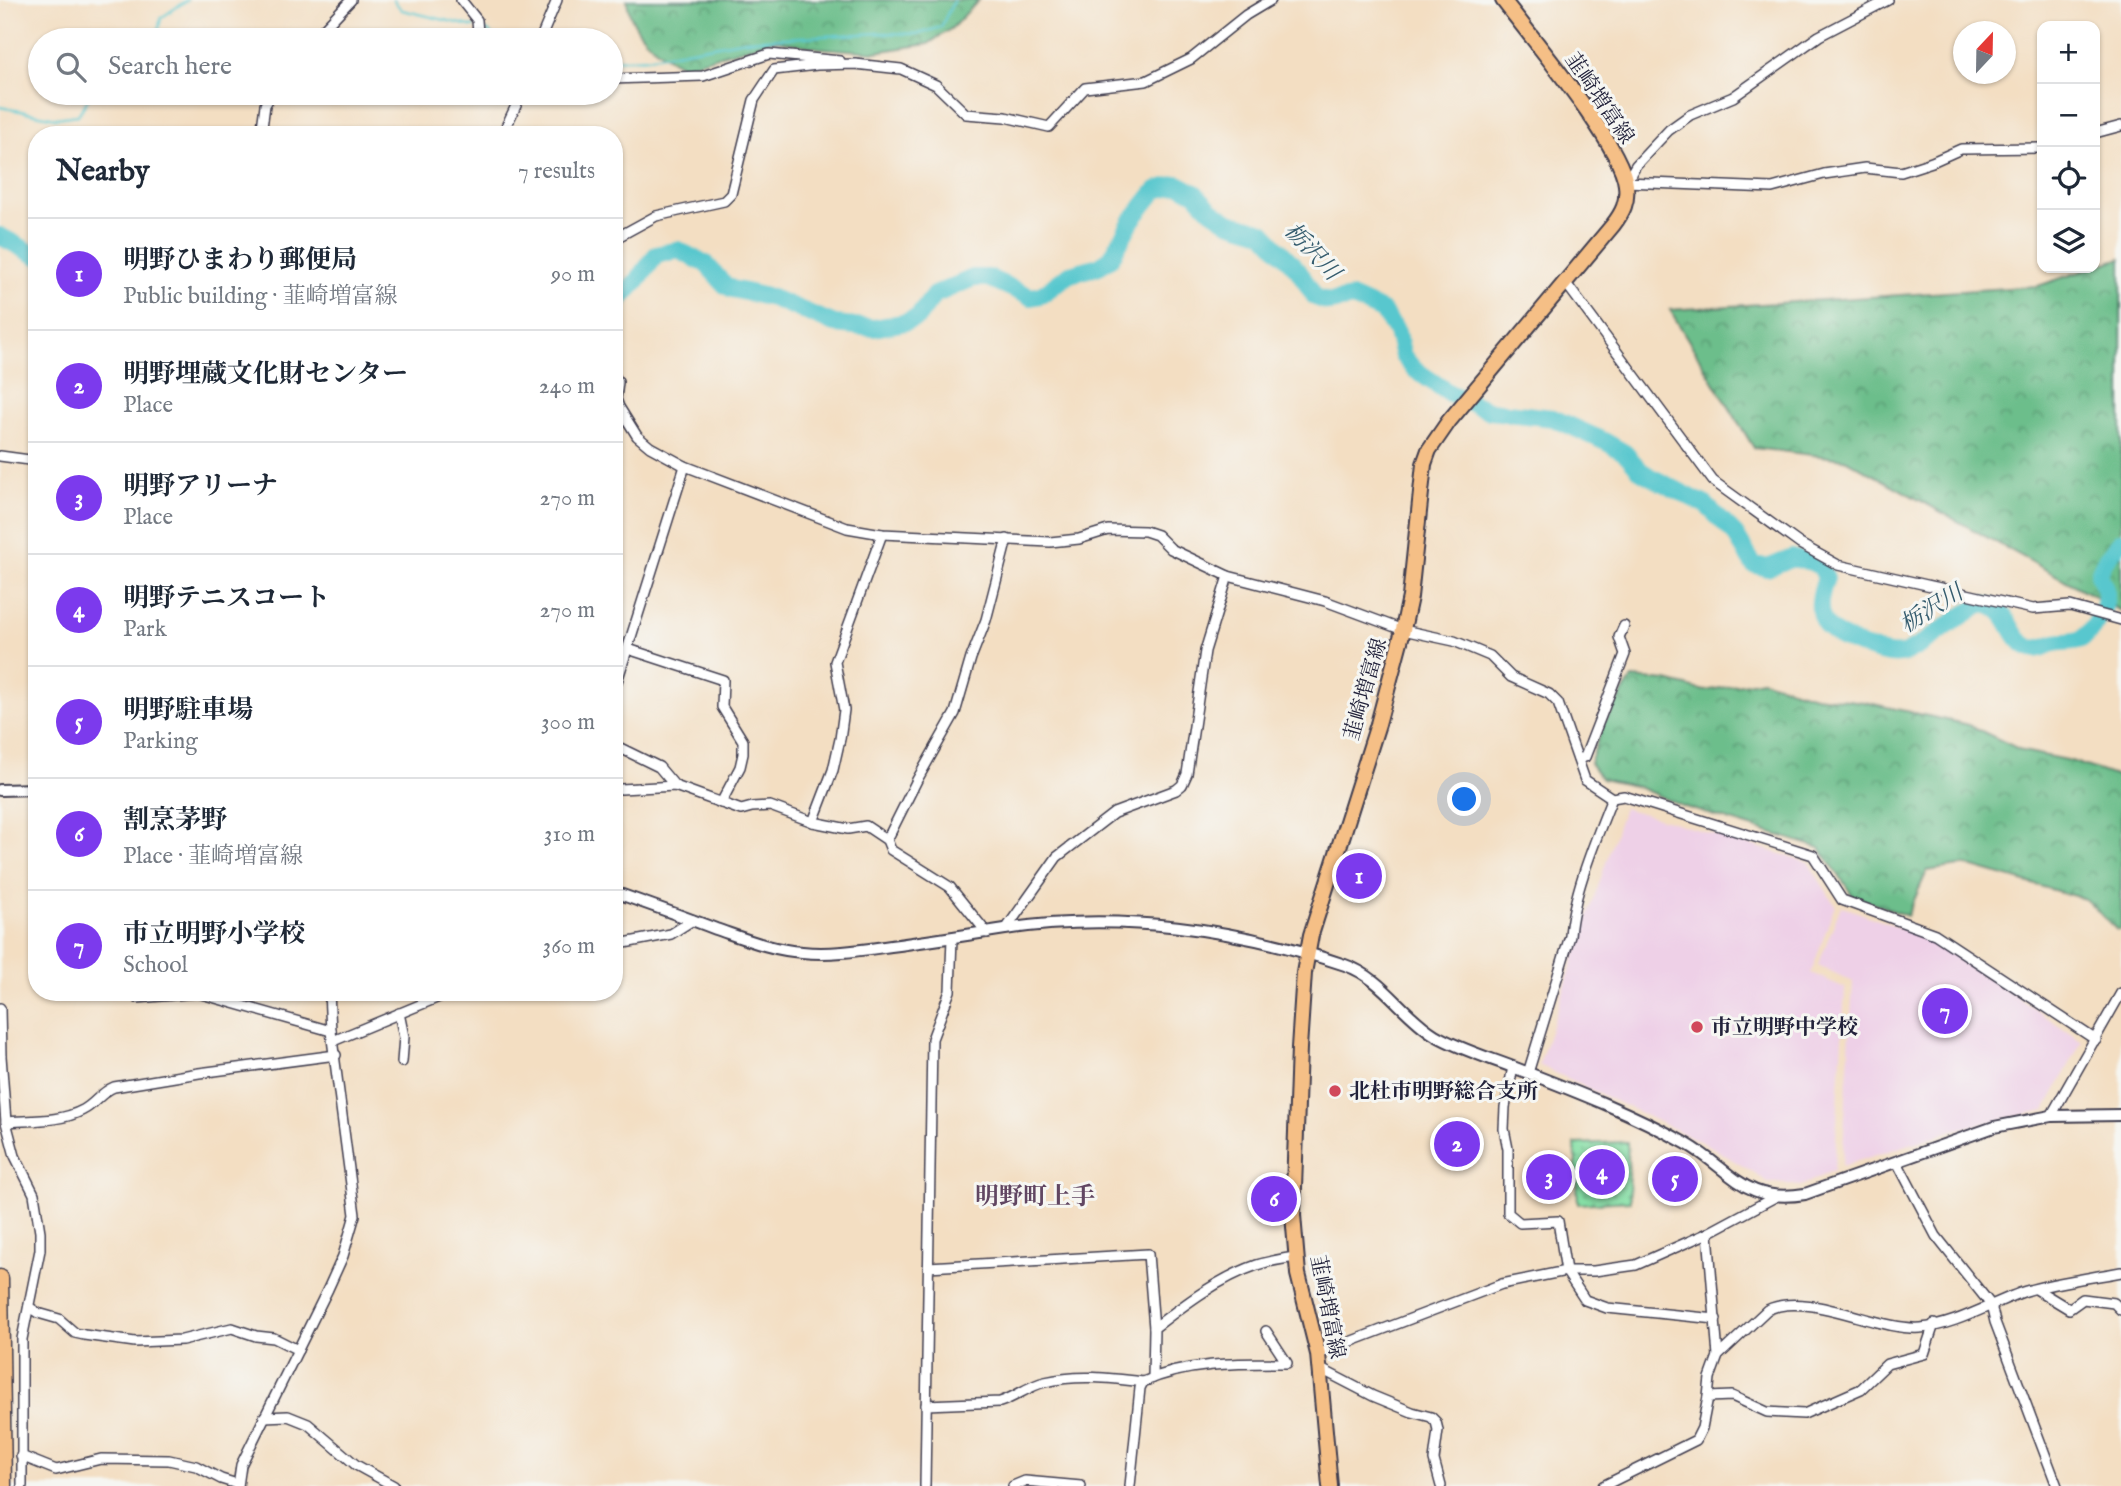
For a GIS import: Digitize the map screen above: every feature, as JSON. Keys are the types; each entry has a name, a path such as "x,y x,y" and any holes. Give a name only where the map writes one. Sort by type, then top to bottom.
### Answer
{"highway":[{"path":"0,1278 3,1486"}],"main road":[{"name":"韮崎増富線","path":"1330,1486 1318,1361 1295,1257 1293,1215 1298,1069 1308,954 1324,893 1378,724 1403,630 1410,597 1424,464 1429,450 1449,421 1623,212 1627,198 1626,182 1606,140 1503,0"}],"street":[{"path":"324,28 351,0"},
{"path":"461,0 480,28"},
{"path":"545,28 557,0"},
{"path":"623,79 703,76 769,54 827,58 901,69 936,85 965,114 1005,117 1049,127 1085,88 1146,81 1191,59 1246,15 1271,0"},
{"path":"1888,0 1819,36 1734,97 1690,115 1669,130 1636,165 1626,182 1772,188 1824,174 1865,168 1900,172 1961,149 2037,148"},
{"path":"623,234 656,216 724,201 731,194 754,100 774,70 855,64"},
{"path":"262,126 265,105"},
{"path":"506,126 516,105"},
{"path":"2100,132 2121,126"},
{"path":"1565,282 1713,481 1800,544 1838,565 2034,609 2070,606 2121,620"},
{"path":"623,413 637,436 650,447 685,466 847,528 882,534 1050,542 1108,530 1146,531 1157,535 1171,549 1228,576 1325,601 1403,630 1454,641 1490,656 1511,677 1549,694 1558,704 1586,780 1612,798 1624,796 1813,855 1842,900 1936,934 2095,1040"},
{"path":"0,456 28,460"},
{"path":"623,664 685,466"},
{"path":"814,822 833,770 844,710 835,662 882,534"},
{"path":"887,840 917,780 956,713 971,659 986,620 1007,540"},
{"path":"1006,929 1057,857 1114,813 1176,790 1182,785 1187,774 1205,652 1228,576"},
{"path":"1578,760 1585,757 1625,654 1619,637 1624,626"},
{"path":"628,649 723,680 722,707 743,741 743,754 740,767 721,803"},
{"path":"623,749 659,767 676,786"},
{"path":"623,789 676,786 741,810 770,806 814,822 848,830 866,826 887,840 891,850 950,887 987,933"},
{"path":"0,790 28,789"},
{"path":"1528,1073 1570,936 1575,907 1612,798"},
{"path":"623,895 760,944 800,952 843,952 1006,929 1070,924 1138,924 1225,932 1308,954 1367,975 1416,1022 1449,1043 1528,1073 1671,1135 1698,1151 1742,1184 1759,1193 1775,1197 1805,1194 1994,1127 2051,1116 2121,1115"},
{"path":"623,943 671,934 693,920"},
{"path":"925,1486 932,1039 950,991 952,938"},
{"path":"2051,1116 2121,993"},
{"path":"223,1001 332,1036 429,1001"},
{"path":"21,1456 56,1470 101,1459 169,1460 196,1466 238,1485 241,1465 343,1256 355,1215 330,1001"},
{"path":"0,1008 0,1056 6,1122 15,1156 34,1194 40,1250 22,1339 22,1486"},
{"path":"399,1013 404,1037 402,1062"},
{"path":"6,1122 76,1114 90,1107 105,1091 114,1087 335,1055"},
{"path":"1513,1067 1504,1129 1508,1149 1508,1213 1520,1223 1558,1221 1566,1271 1585,1300 1606,1308 1716,1318"},
{"path":"1897,1162 1936,1236 1968,1272 1991,1305 2057,1486"},
{"path":"1754,1209 1759,1201 1759,1193"},
{"path":"1318,1361 1503,1283 1566,1271 1594,1271 1636,1265 1708,1233 1775,1197"},
{"path":"1603,1486 1696,1440 1709,1397 1710,1378 1718,1356 1708,1233"},
{"path":"928,1267 1148,1254 1154,1328 1148,1380 1140,1388 1130,1486"},
{"path":"1154,1328 1180,1308 1242,1270 1295,1257"},
{"path":"1718,1356 1767,1310 1776,1306 1793,1305 1847,1313 1906,1328 1922,1328 2036,1289 2121,1272"},
{"path":"2036,1289 2069,1309 2083,1299 2114,1303 2121,1310"},
{"path":"29,1307 38,1313 59,1319 75,1333 84,1335 135,1342 182,1340 232,1328 256,1336 274,1338 298,1350"},
{"path":"1709,1397 1732,1396 1767,1412 1804,1414 1861,1389 1888,1364 1924,1354 1934,1324"},
{"path":"926,1405 1000,1402 1046,1382 1097,1377 1148,1380 1180,1370 1228,1363 1287,1363 1266,1331"},
{"path":"1318,1361 1373,1396 1431,1417 1436,1422 1438,1430 1434,1460 1441,1486"},
{"path":"264,1417 288,1416 308,1424 356,1465 394,1486"},
{"path":"1013,1486 1025,1481 1081,1486"}],"shaded area":[{"name":"市立明野中学校","path":"1624,808 1808,862 1835,905 1811,973 1845,988 1834,1170 1801,1186 1768,1182 1712,1147 1539,1065"},
{"path":"1841,906 1932,940 2082,1041 2045,1110 1954,1130 1842,1166 1853,982 1818,965"}],"green space":[{"path":"627,0 979,0 952,28 928,44 875,52 819,48 775,40 683,66 646,40 633,22"},
{"path":"2121,258 2121,611 1845,459 1754,448 1670,310 2038,286 2077,273 2100,273 2100,265"},
{"path":"1632,678 1667,681 1705,691 1762,680 1815,696 1864,702 1969,725 2023,751 2071,761 2121,778 2121,930 2117,930 2085,899 1966,865 1927,871 1907,916 1853,896 1820,848 1682,806 1638,787 1602,779 1590,763 1603,725"},
{"path":"1627,1142 1630,1201 1578,1204 1575,1144"}],"waterway":[{"path":"159,28 161,18 187,0"},
{"path":"393,0 402,10 474,27"},
{"path":"623,59 647,58 746,40 881,33 919,34 941,27 954,0"},
{"path":"0,107 56,118 78,115 84,105"},
{"name":"栃沢川","path":"623,296 656,255 678,250 706,264 732,289 772,298 835,324 874,328 906,322 918,317 934,295 973,278 989,278 1031,297 1041,295 1070,274 1099,266 1111,258 1132,220 1156,190 1178,184 1195,193 1211,210 1229,222 1263,232 1298,270 1315,297 1329,302 1353,298 1382,311 1397,332 1403,356 1414,369 1449,393 1490,411 1553,418 1606,442 1625,453 1641,471 1706,505 1735,534 1753,564 1767,568 1792,558 1821,567 1826,578 1820,602 1823,620 1832,631 1863,647 1887,654 1905,653 1984,604 2000,612 2022,643 2032,648 2078,640 2091,630 2102,612 2106,593 2099,573 2106,559 2121,541"},
{"name":"栃沢川","path":"0,236 28,251"}],"place":[{"name":"明野ひまわり郵便局","path":"1359,876"},
{"name":"市立明野小学校","path":"1945,1011"},
{"name":"市立明野中学校","path":"1697,1027"},
{"name":"北杜市明野総合支所","path":"1335,1091"},
{"name":"明野埋蔵文化財センター","path":"1457,1144"},
{"name":"明野テニスコート","path":"1602,1172"},
{"name":"明野アリーナ","path":"1549,1177"},
{"name":"明野駐車場","path":"1675,1179"},
{"name":"割烹茅野","path":"1274,1199"}],"district":[{"name":"明野町上手","path":"1035,1196"}]}
